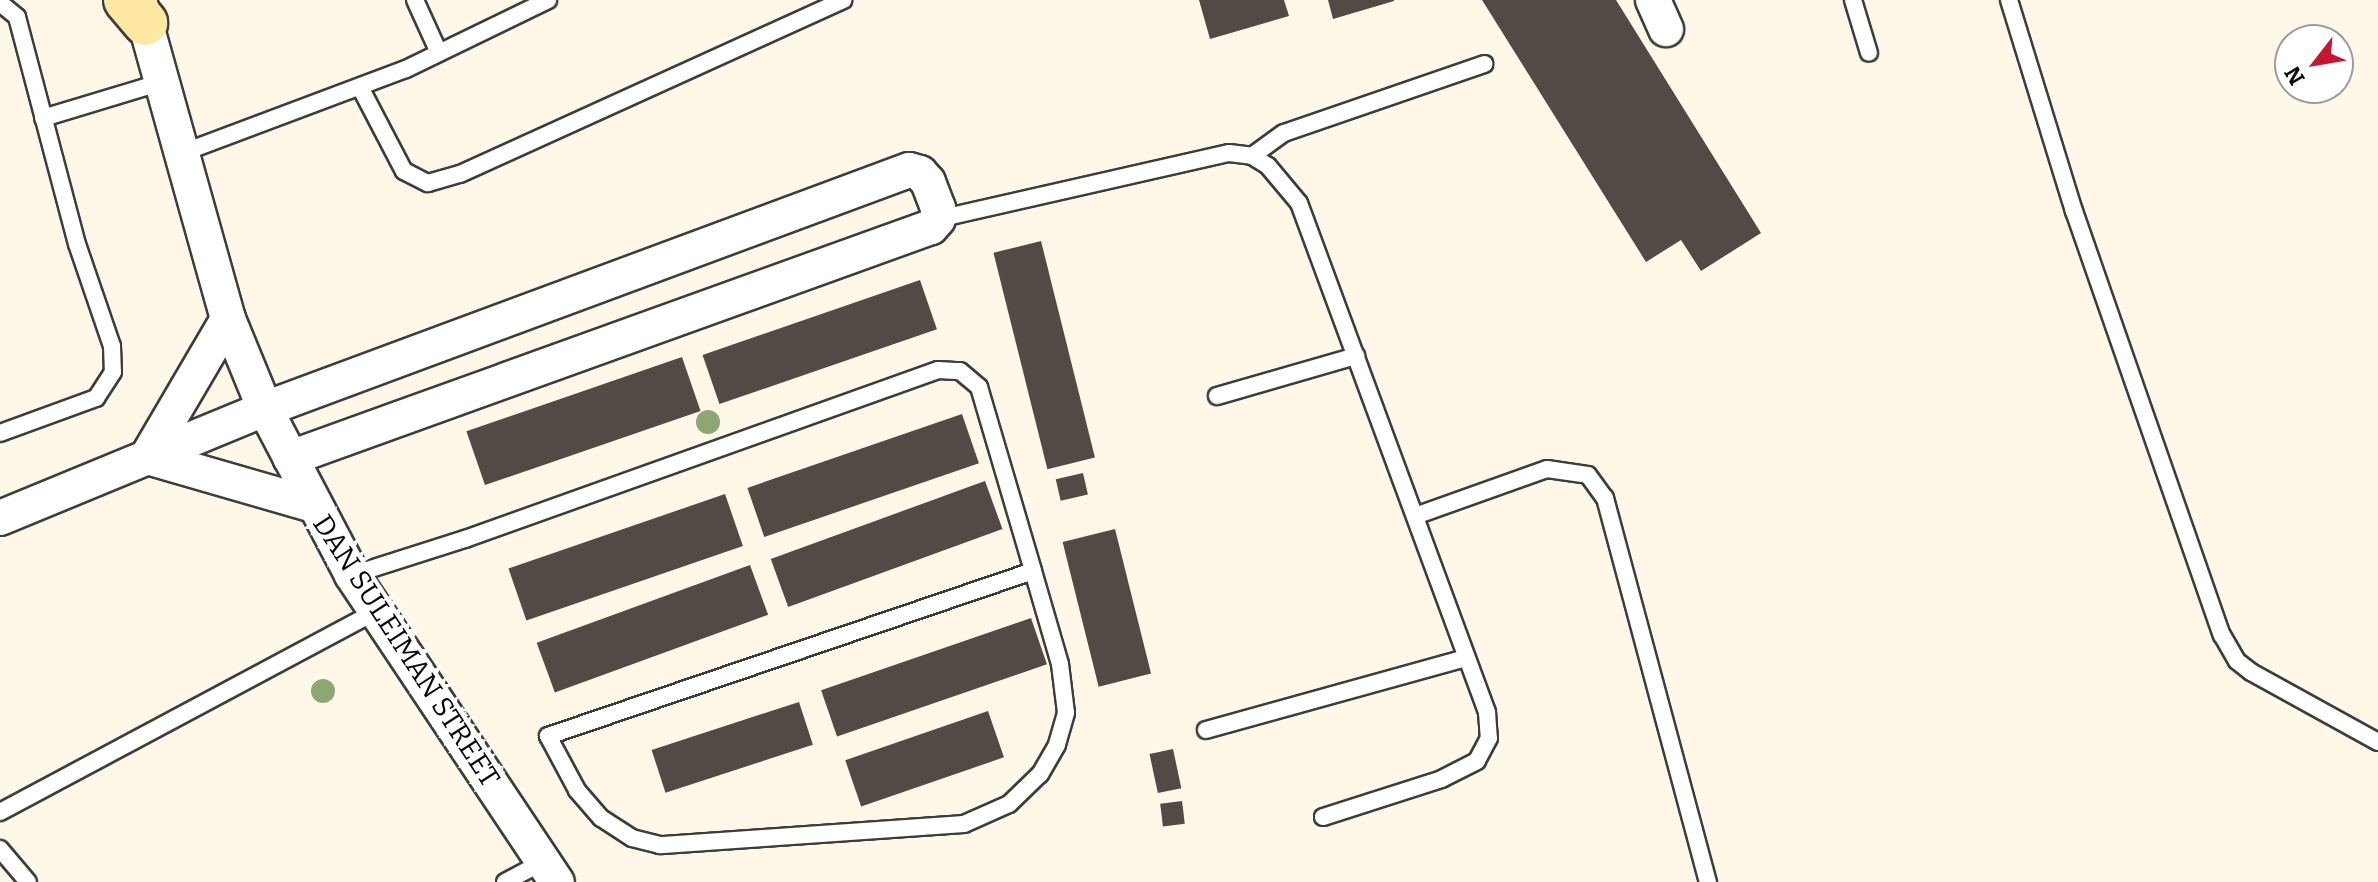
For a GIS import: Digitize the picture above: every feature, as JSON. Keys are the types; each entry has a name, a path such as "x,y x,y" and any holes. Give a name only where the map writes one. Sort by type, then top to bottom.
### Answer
{"street":[{"name":"DAN SULEIMAN STREET","path":"140,6 228,319 265,409 352,575 550,872"},
{"path":"0,518 265,409 909,170 920,173 928,182 938,208 938,219 931,227 290,458"},
{"path":"147,457 228,319"},
{"path":"147,457 313,505"}],"lane":[{"path":"415,0 439,53"},
{"path":"182,153 360,87 548,0"},
{"path":"360,87 404,171 428,183 460,174 843,0"},
{"path":"1853,0 1869,53"},
{"path":"2009,0 2074,211 2222,635 2237,661 2251,672 2378,742"},
{"path":"0,3 17,17 77,244 112,346 113,372 96,398 0,433"},
{"path":"1252,156 1284,133 1484,64"},
{"path":"43,118 162,82"},
{"path":"938,219 1229,153 1252,156 1268,166 1299,203 1487,712 1489,738 1477,761 1442,779 1323,817"},
{"path":"1217,396 1356,356"},
{"path":"352,575 465,539 938,370 960,371 979,387 1033,571 1060,664 1066,713 1057,745 1040,774 1009,804 964,824 660,845 632,838 601,818 577,790 548,736 1033,571"},
{"path":"1415,516 1547,469 1588,475 1605,498 1708,882"},
{"path":"0,812 376,611"},
{"path":"1206,730 1466,658"},
{"path":"0,849 28,882"},
{"path":"505,882 550,872"}],"building":[{"path":"1199,0 1284,0 1289,16 1210,39"},
{"path":"1328,0 1394,0 1394,1 1333,19"},
{"path":"1482,0 1616,0 1761,233 1701,271 1681,240 1646,262"},
{"path":"1041,241 1095,457 1047,469 993,253"},
{"path":"920,280 937,329 719,404 703,355"},
{"path":"682,357 701,411 485,485 466,431"},
{"path":"962,414 979,463 764,537 747,488"},
{"path":"1083,473 1088,494 1061,501 1056,479"},
{"path":"985,481 1002,529 788,607 771,559"},
{"path":"725,494 743,546 526,621 508,569"},
{"path":"1115,529 1151,674 1099,687 1063,542"},
{"path":"750,565 768,615 555,692 537,643"},
{"path":"1031,618 1047,664 837,737 821,690"},
{"path":"799,702 813,745 665,793 652,750"},
{"path":"988,711 1004,757 861,806 845,760"},
{"path":"1173,749 1181,788 1158,793 1150,754"},
{"path":"1182,801 1185,824 1163,827 1160,804"}]}
